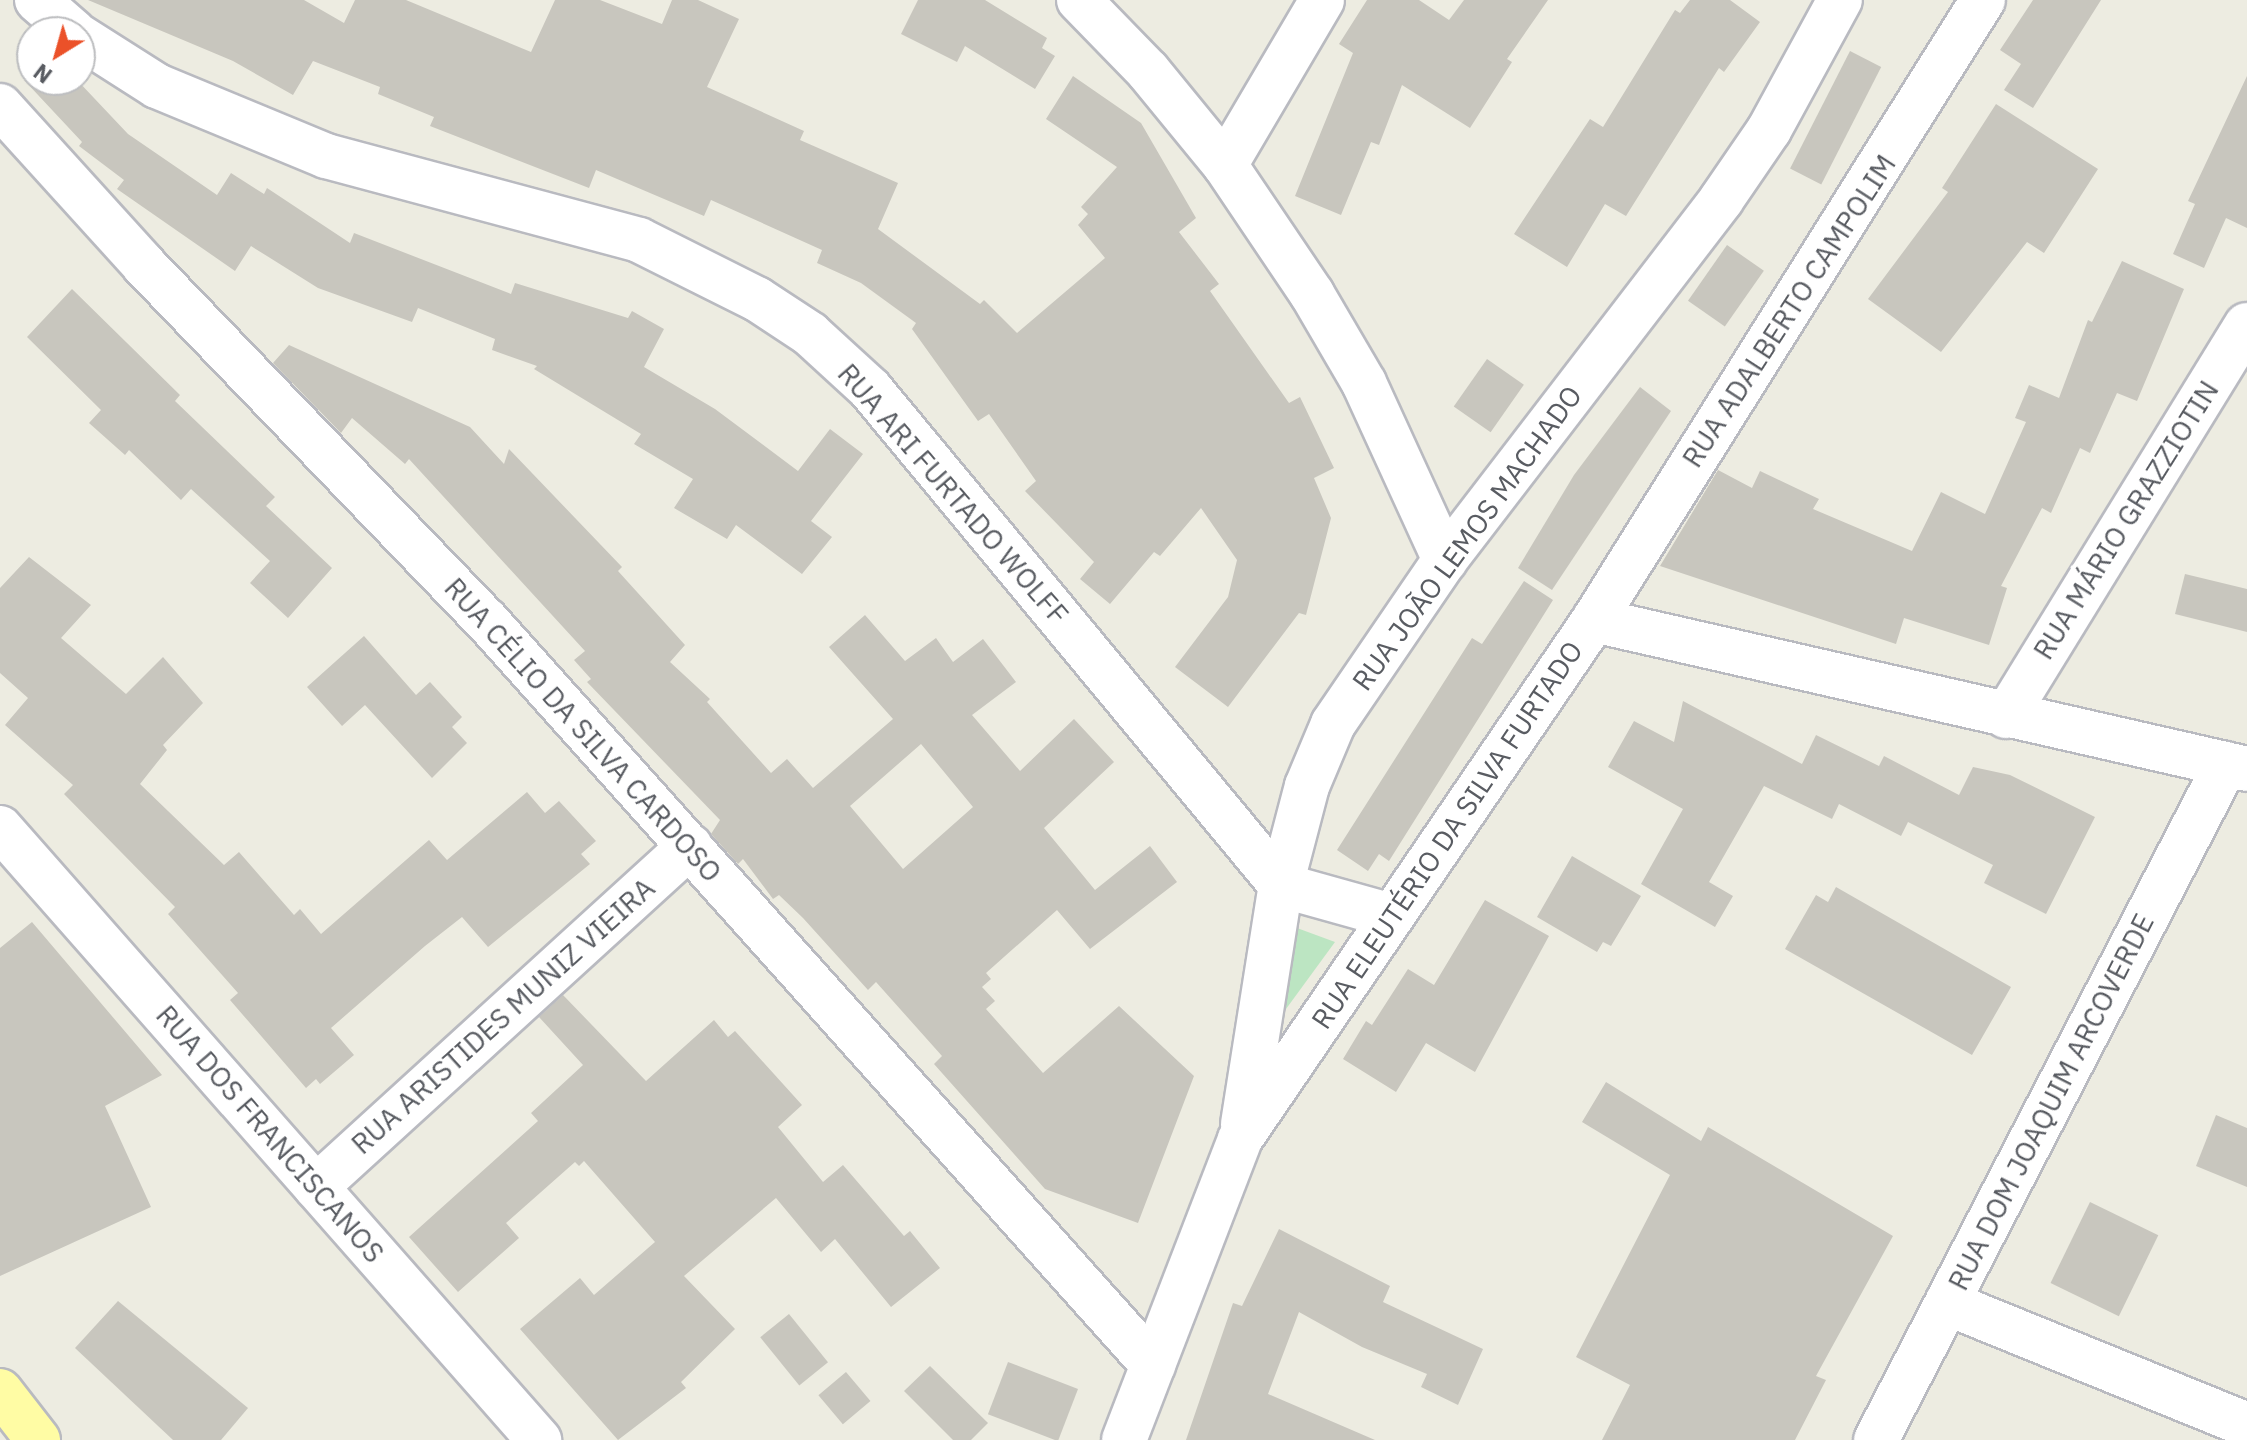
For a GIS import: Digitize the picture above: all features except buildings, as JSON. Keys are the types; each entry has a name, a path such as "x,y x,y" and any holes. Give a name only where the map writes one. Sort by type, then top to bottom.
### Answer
{"main road":[{"path":"0,1391 38,1440"}],"street":[{"path":"37,0 56,16"},
{"path":"1079,0 1148,71 1225,165 1364,383 1445,560"},
{"path":"1225,165 1322,0"},
{"name":"RUA JOÃO LEMOS MACHADO","path":"1240,1139 1281,885 1307,786 1333,724 1445,560 1721,200 1769,130 1840,0"},
{"name":"RUA ADALBERTO CAMPOLIM","path":"1594,620 1983,0"},
{"name":"RUA ARI FURTADO WOLFF","path":"96,47 157,86 326,156 639,240 757,299 810,334 870,389 1281,885"},
{"name":"RUA CÉLIO DA SILVA CARDOSO","path":"0,106 134,254 486,620 1153,1365"},
{"name":"RUA MÁRIO GRAZZIOTIN","path":"2006,716 2247,325"},
{"name":"RUA ELEUTÉRIO DA SILVA FURTADO","path":"1124,1440 1240,1139 1594,620 2236,767"},
{"name":"RUA DOM JOAQUIM ARCOVERDE","path":"1876,1440 2236,767"},
{"name":"RUA DOS FRANCISCANOS","path":"0,828 316,1187 520,1433"},
{"name":"RUA ARISTIDES MUNIZ VIEIRA","path":"316,1187 690,846"},
{"path":"1281,885 1392,916"},
{"path":"1947,1303 2247,1425"}],"green space":[{"path":"1297,928 1335,942 1267,1035"}]}
